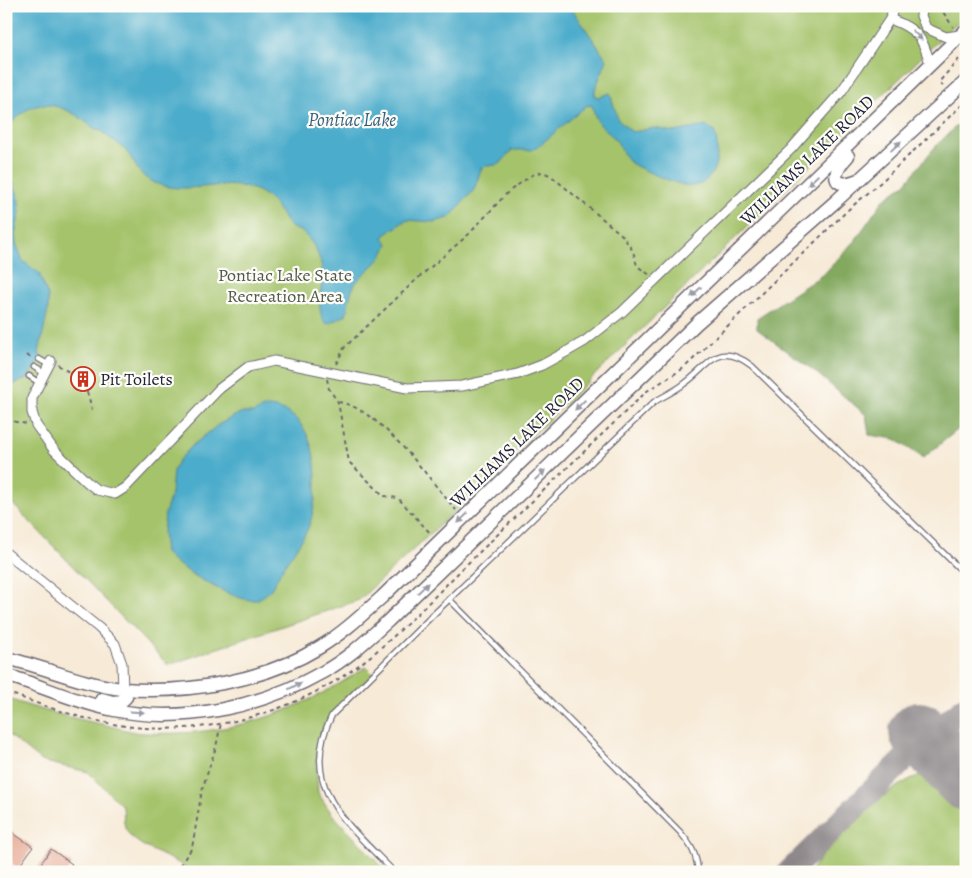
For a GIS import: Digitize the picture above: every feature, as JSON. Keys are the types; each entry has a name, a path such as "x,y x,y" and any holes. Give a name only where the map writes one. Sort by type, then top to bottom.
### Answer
{"main road":[{"name":"WILLIAMS LAKE ROAD","path":"6,658 123,689 207,687 251,676 319,648 353,624 930,64 960,30"},
{"path":"861,179 849,184 841,184 835,175 845,159 933,74 930,64"},
{"path":"6,675 41,686 75,700 115,710 200,713 248,704 286,690 324,672 358,648 388,621 697,323 861,179 966,81"},
{"path":"6,664 44,675 77,678"},
{"path":"41,686 67,688 112,702 124,699 123,689"}],"street":[{"path":"48,367 38,382 32,398 32,412 36,425 46,441 87,482 97,490 116,494 126,487 219,390 248,367 274,361 407,388 462,386 518,374 542,365 585,341 622,312 811,128 841,92 890,19 894,6"},
{"path":"923,6 921,16 926,28 946,37 960,30"},
{"path":"890,19 916,33 923,41 930,64"},
{"path":"6,553 99,628 115,644 122,664 123,689"}],"lane":[{"path":"394,872 342,818 331,801 320,765 323,737 332,715 449,599 654,402 685,383 701,367 719,354 737,356 752,366 966,575"},
{"path":"39,359 48,367"},
{"path":"34,367 48,367"},
{"path":"29,376 38,382"},
{"path":"449,599 680,832 691,845 698,860 698,872"}],"path":[{"path":"939,6 960,30"},
{"path":"944,86 939,82 966,51"},
{"path":"431,534 398,498 384,496 349,462 338,402 329,389 330,373 344,348 417,279 469,234 508,192 532,175 542,172 550,175 622,235 633,251 637,266 656,279"},
{"path":"48,367 74,375 87,388 92,410"},
{"path":"338,402 350,404 364,411 384,428 456,510"},
{"path":"6,420 36,425"},
{"path":"175,872 192,848 202,790 216,747 221,722"}],"green space":[{"name":"Pontiac Lake State Recreation Area","path":"6,6 966,6 966,14 456,510 359,600 168,665 6,497"},
{"path":"966,125 966,423 923,458 895,439 869,435 866,415 813,370 757,329 757,318 825,273 856,239 884,199 905,184 934,148 956,126"},
{"path":"366,667 373,674 323,728 316,761 318,793 332,814 387,872 191,872 136,841 129,835 124,825 123,807 88,772 41,761 6,733 6,698 56,713 134,732 174,733 204,731 233,726 287,710 313,698"},
{"path":"922,775 936,781 966,811 966,872 810,872 830,846 877,801 909,780"}],"water":[{"name":"Pontiac Lake","path":"6,6 570,6 607,60 595,89 595,96 599,97 610,93 618,120 632,132 654,128 674,132 706,126 714,131 717,156 712,173 707,180 691,186 679,184 631,163 616,141 597,121 592,105 586,106 539,146 532,150 512,150 500,164 482,167 474,190 449,218 434,222 406,220 385,235 383,238 388,243 385,250 378,261 355,284 350,295 346,315 327,324 323,320 320,311 322,270 315,248 304,234 289,225 274,203 266,196 253,189 240,186 183,188 155,183 144,176 125,150 102,131 72,113 57,107 49,105 35,106 20,115 6,129"},
{"path":"6,164 18,195 20,212 15,234 16,243 23,261 39,273 48,296 48,310 39,353 41,357 27,379 6,387"},
{"path":"266,407 284,411 297,420 307,434 316,470 316,489 310,523 304,535 271,589 254,600 234,596 207,583 182,567 165,553 163,532 165,514 171,494 173,471 178,461 193,445 218,425 240,413 253,413"}],"building":[{"path":"6,828 33,847 18,868 6,860"},
{"path":"51,849 72,864 67,872 35,872"}],"taxiway":[{"path":"789,872 925,739 966,707"}],"runway":[{"path":"919,732 966,781"}],"place":[{"name":"Pit Toilets","path":"83,379"}]}
